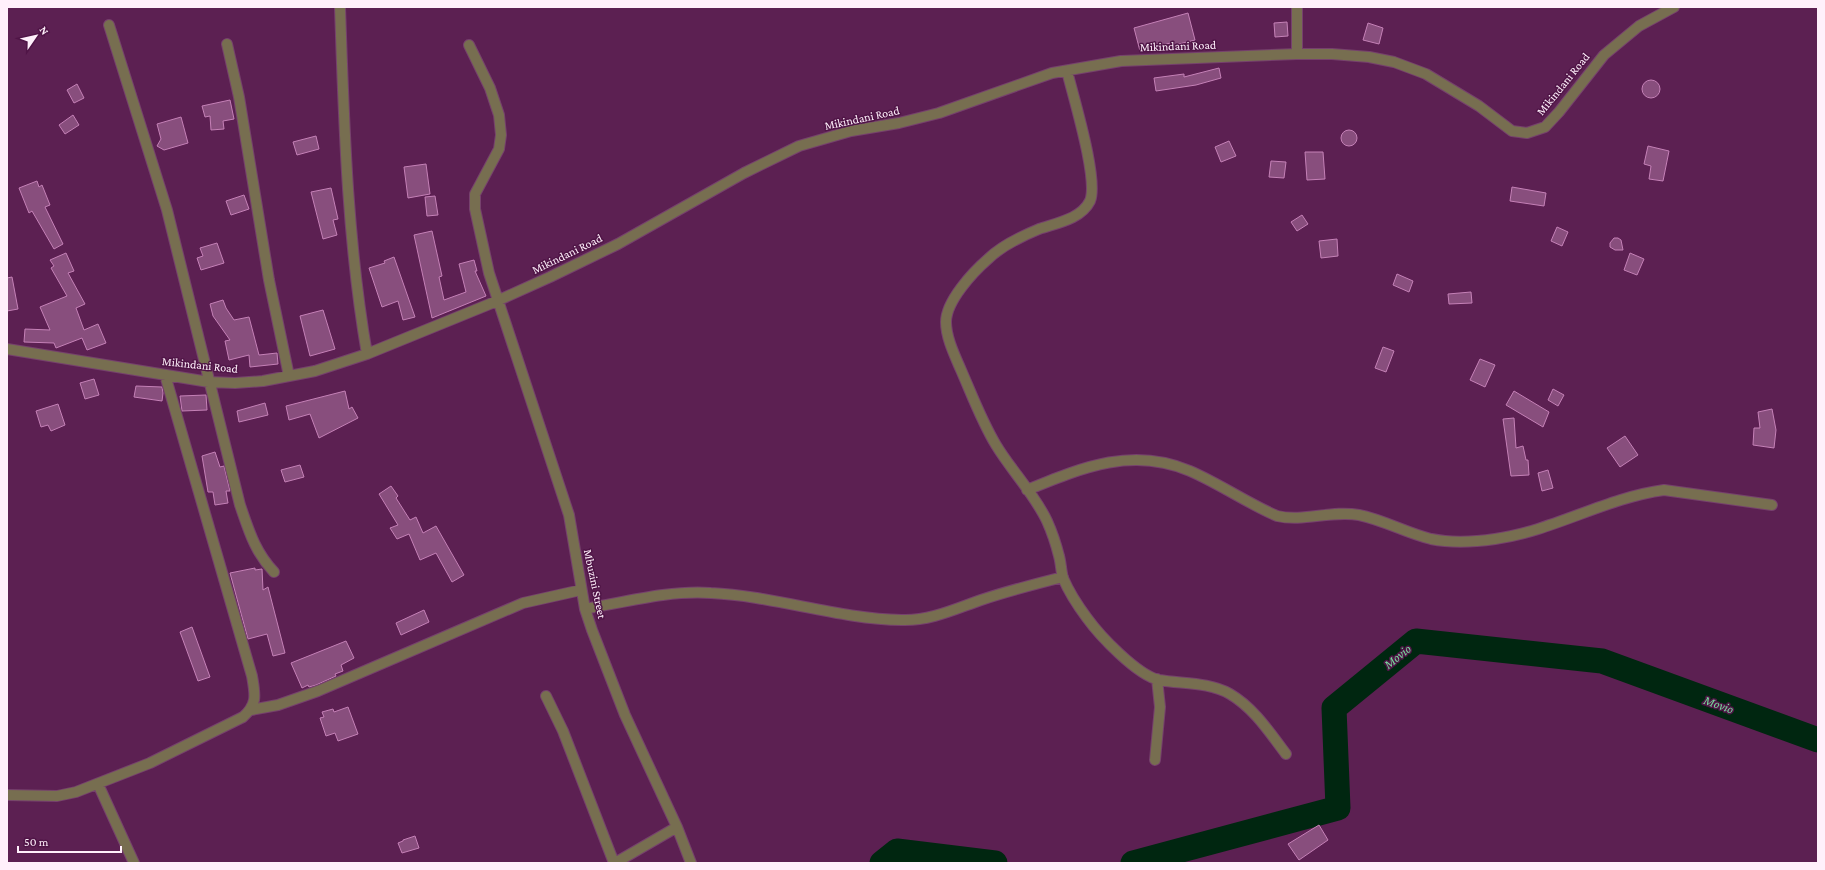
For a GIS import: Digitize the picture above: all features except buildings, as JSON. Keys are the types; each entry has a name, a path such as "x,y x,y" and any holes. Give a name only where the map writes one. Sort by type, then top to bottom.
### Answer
{"street":[{"path":"340,7 348,205 358,301 367,354"},
{"path":"1297,7 1297,54"},
{"name":"Mikindani Road","path":"7,348 209,382 235,383 263,381 315,370 367,354 497,301 618,244 744,173 799,146 851,130 899,124 939,113 1052,73 1121,61 1297,54 1332,54 1369,57 1394,62 1426,74 1479,106 1512,131 1527,133 1545,127 1559,112 1604,55 1638,26 1674,7"},
{"path":"109,25 167,210 240,504 248,529 262,560 274,572"},
{"path":"227,44 239,97 268,272 289,376"},
{"name":"Mbuzini Street","path":"469,44 490,88 499,115 501,135 499,149 475,194 475,210 489,273 497,301 532,399 569,515 585,608 608,674 692,863"},
{"path":"1067,71 1090,163 1092,188 1090,199 1083,210 1073,217 1037,230 1004,247 989,257 962,287 949,307 945,321 948,337 981,416 995,444 1047,521 1059,557 1063,577 1072,595 1086,617 1106,642 1147,675 1157,680 1204,685 1228,692 1241,700 1260,720 1286,754"},
{"path":"7,795 57,796 76,792 98,784 150,763 243,717 250,710 254,702 252,676 165,375"},
{"path":"1027,490 1074,470 1108,462 1143,460 1168,464 1190,471 1277,516 1288,518 1341,513 1358,515 1431,539 1460,542 1494,540 1528,532 1618,500 1664,490 1772,505"},
{"path":"585,608 687,592 734,595 819,609 839,614 914,620 939,615 1018,589 1063,577"},
{"path":"250,710 278,705 318,691 523,603 581,590"},
{"path":"1155,760 1160,707 1157,680"},
{"path":"546,696 571,750 615,863 677,827"},
{"path":"98,784 134,863"}],"waterway":[{"name":"Movio","path":"1133,863 1338,808 1334,708 1416,641 1602,661 1818,740"},
{"name":"Movio","path":"882,863 897,851 995,863"}]}
